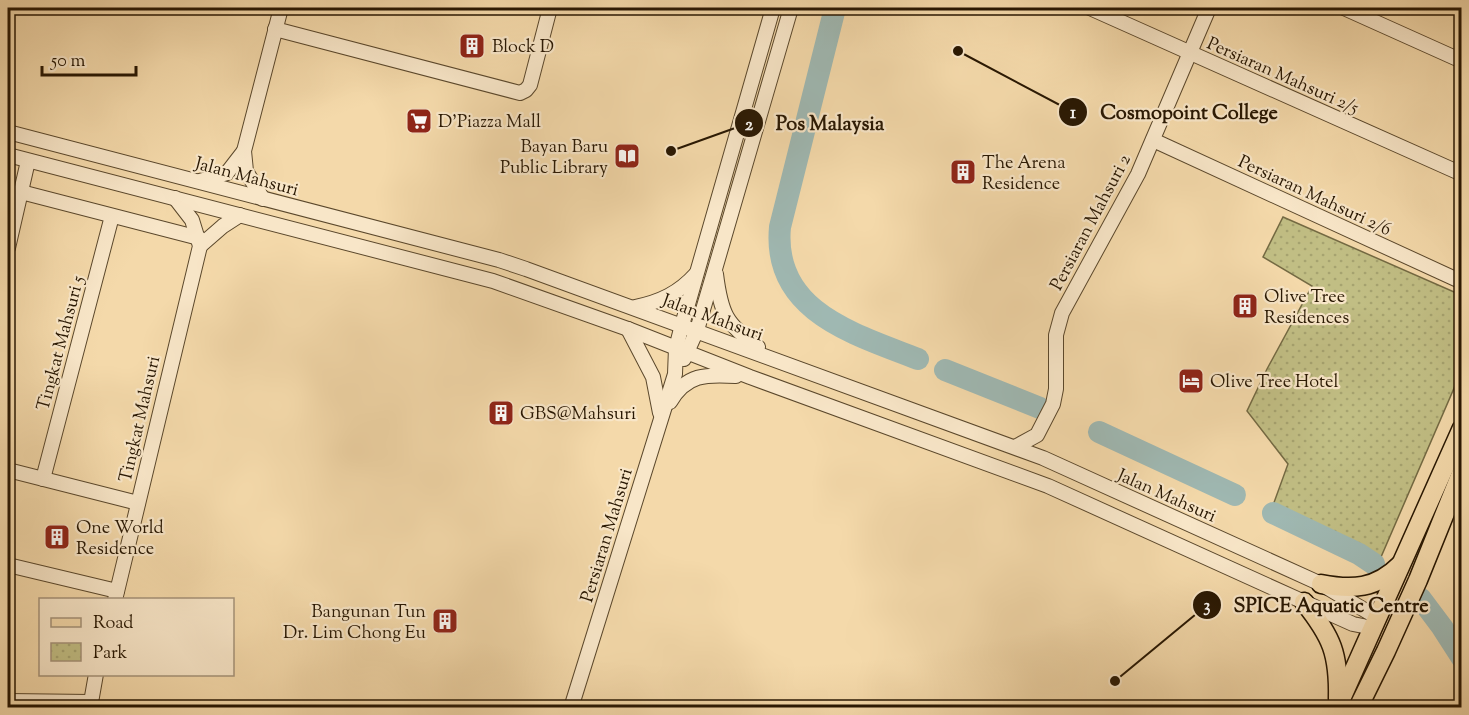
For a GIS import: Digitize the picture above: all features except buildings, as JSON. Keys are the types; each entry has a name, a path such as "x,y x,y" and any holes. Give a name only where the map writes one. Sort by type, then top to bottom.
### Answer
{"main road":[{"path":"1338,707 1378,624 1461,428"},
{"path":"1378,624 1390,618 1453,477 1461,465"},
{"path":"1358,708 1386,651 1447,510 1461,471"},
{"path":"1321,584 1344,588 1359,587 1378,581 1393,572 1403,561"},
{"path":"1304,602 1324,627 1334,650 1339,680 1338,707"},
{"path":"1378,624 1387,642 1386,651"}],"street":[{"path":"263,199 246,171 244,152 281,8"},
{"path":"275,29 520,93 530,85 550,8"},
{"name":"Persiaran Mahsuri","path":"571,708 682,351 682,325 773,8"},
{"name":"Persiaran Mahsuri 2/5","path":"1090,8 1461,174"},
{"name":"Persiaran Mahsuri 2","path":"1015,447 1037,435 1053,404 1056,389 1055,343 1062,313 1138,174 1209,8"},
{"path":"1344,8 1461,61"},
{"name":"Persiaran Mahsuri","path":"682,351 697,330 789,16"},
{"name":"Jalan Mahsuri","path":"8,132 499,260 697,330 1044,458 1321,584 1378,624"},
{"name":"Persiaran Mahsuri 2/6","path":"1154,140 1461,282"},
{"path":"198,182 227,172 244,152"},
{"path":"8,155 493,281 628,329 750,377 1047,486 1353,624 1378,624"},
{"path":"8,248 28,161"},
{"path":"21,192 200,242"},
{"path":"175,198 192,220 200,242"},
{"path":"200,242 240,215"},
{"name":"Tingkat Mahsuri 5","path":"43,478 112,216"},
{"name":"Tingkat Mahsuri","path":"116,595 200,242"},
{"path":"716,269 721,307 729,323 772,357"},
{"path":"633,308 664,300 688,283 698,271"},
{"path":"628,329 653,377 661,418"},
{"path":"661,418 672,398 690,380 714,375 750,377"},
{"path":"8,470 138,503"},
{"path":"8,565 116,595"},
{"path":"8,701 90,705 96,676"}],"green space":[{"path":"1283,217 1461,295 1461,372 1381,557 1272,508 1288,464 1247,411 1312,286 1263,257"}],"waterway":[{"path":"835,8 780,227 781,256 789,280 804,300 822,316 869,340 918,359"},
{"path":"945,370 1040,408"},
{"path":"1099,432 1235,495"},
{"path":"1273,513 1359,554 1374,564"},
{"path":"1421,599 1462,658"}],"place":[{"name":"Block D","path":"472,46"},
{"name":"Cosmopoint College","path":"958,51"},
{"name":"D'Piazza Mall","path":"419,121"},
{"name":"Pos Malaysia","path":"671,151"},
{"name":"Bayan Baru Public Library","path":"627,156"},
{"name":"The Arena Residence","path":"963,172"},
{"name":"Olive Tree Residences","path":"1245,306"},
{"name":"Olive Tree Hotel","path":"1191,381"},
{"name":"GBS@Mahsuri","path":"501,413"},
{"name":"One World Residence","path":"57,537"},
{"name":"Bangunan Tun Dr. Lim Chong Eu","path":"445,621"},
{"name":"SPICE Aquatic Centre","path":"1115,681"}]}
